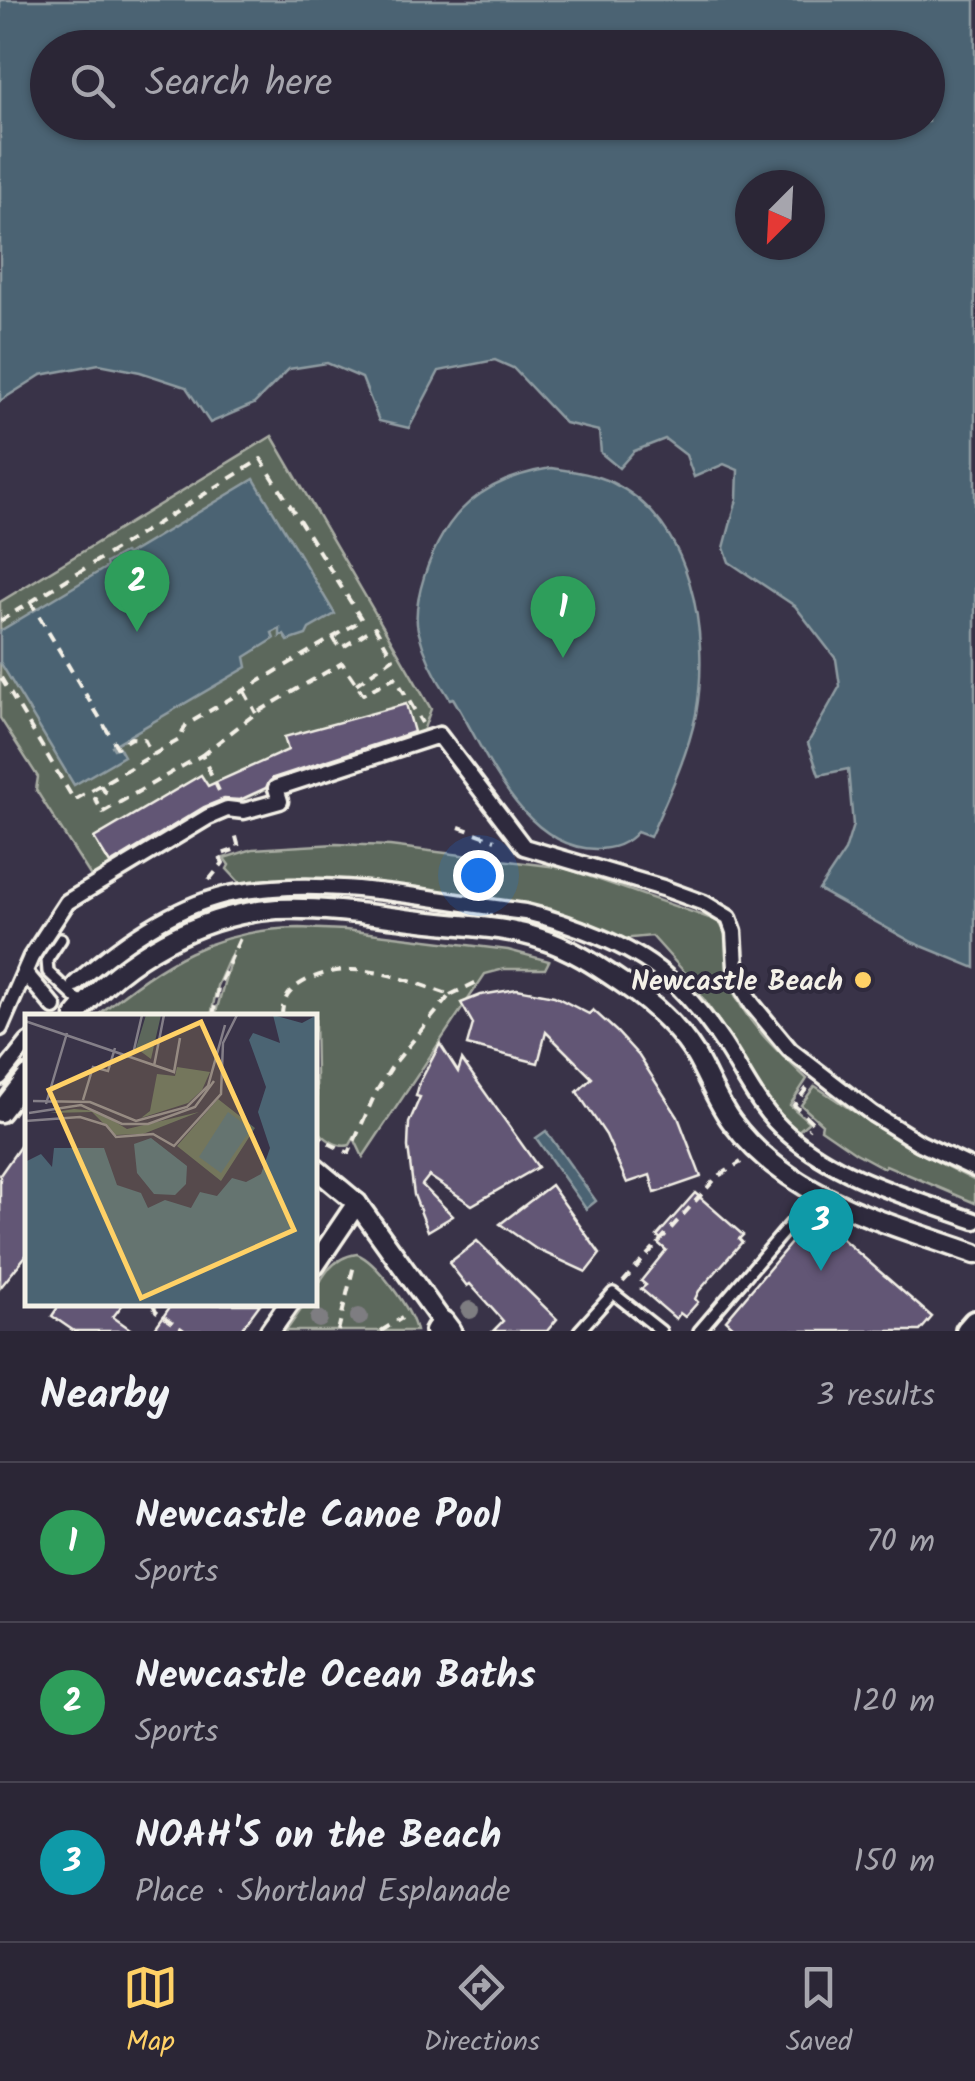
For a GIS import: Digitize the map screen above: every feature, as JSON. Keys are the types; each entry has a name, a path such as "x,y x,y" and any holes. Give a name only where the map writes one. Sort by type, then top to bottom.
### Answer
{"street":[{"path":"0,1028 42,936 67,902 208,817 227,809 244,811 280,801 276,788 440,735 524,847 663,888 704,903 728,918 734,932 741,984 752,1004 790,1050 872,1114 975,1169"},
{"path":"75,984 150,928 191,906 233,893 304,887 346,889 537,914 587,933 663,974 724,1045 766,1114 807,1150 838,1170 975,1220"},
{"path":"79,1011 148,952 185,932 251,912 281,909 363,914 541,938 585,958 652,1005 693,1051 731,1121 753,1146 817,1194 842,1207 975,1254"},
{"path":"26,974 54,1008"},
{"path":"0,1077 25,1046"},
{"path":"0,1112 25,1080"},
{"path":"318,1170 357,1203 443,1328"},
{"path":"318,1261 357,1203"},
{"path":"270,1331 287,1306"},
{"path":"968,1331 975,1322"}],"lane":[{"path":"61,939 46,966 79,1011"},
{"path":"698,1331 817,1194"},
{"path":"579,1331 613,1293 661,1331"}],"path":[{"path":"0,621 261,459 362,620 186,725 179,740 74,800 0,676"},
{"path":"30,602 117,746 132,738 144,738 153,756"},
{"path":"333,636 340,648 375,627 393,658 356,684"},
{"path":"100,785 105,792 95,799 103,812 202,755 256,713 342,664 363,694 395,676 430,738"},
{"path":"244,691 256,713"},
{"path":"202,755 227,809"},
{"path":"459,827 480,836"},
{"path":"210,876 223,863 219,855 239,848 235,833"},
{"path":"213,1014 218,988 241,936 239,927"},
{"path":"282,1014 284,999 297,985 340,970 394,975 450,995"},
{"path":"318,1135 349,1153 392,1065 450,995 476,982"},
{"path":"806,1090 794,1104 813,1122"},
{"path":"613,1293 717,1177 736,1165"},
{"path":"338,1331 355,1261"},
{"path":"154,1306 156,1312 184,1331"},
{"path":"380,1331 402,1318"}],"green space":[{"path":"272,436 431,709 422,734 301,773 226,807 92,878 36,790 38,777 0,718 0,602"},
{"path":"336,844 390,846 565,868 718,921 726,937 729,979 738,1001 765,1037 807,1079 790,1105 809,1122 797,1132 769,1104 687,975 652,936 621,939 552,909 484,897 324,879 240,883 227,869 224,858 253,849"},
{"path":"269,930 345,930 508,950 549,961 545,969 504,969 485,974 363,1157 354,1138 350,1145 341,1145 318,1130 318,1014 216,1014 233,950 217,986 211,1014 100,1014 143,980 190,952"},
{"path":"815,1086 906,1146 975,1181 975,1203 886,1165 884,1168 821,1129 822,1124 801,1105"},
{"path":"357,1254 374,1266 408,1311 416,1331 286,1331 304,1306 318,1306 318,1286 327,1271"}],"water":[{"path":"0,0 975,0 975,968 912,942 819,890 845,851 853,825 848,769 819,775 808,743 840,686 836,659 795,606 729,562 724,548 737,499 738,470 724,464 694,477 686,455 665,439 634,451 619,468 601,453 599,431 565,423 513,368 495,360 439,371 409,428 379,421 362,378 327,363 289,369 254,404 210,423 186,387 99,364 41,375 0,401"},
{"path":"551,468 604,479 639,500 661,523 678,551 697,616 700,683 696,714 682,761 650,837 637,832 608,848 570,844 547,833 527,815 493,769 440,682 423,648 417,623 424,577 455,516 505,480"},
{"path":"254,479 335,614 309,629 306,635 288,641 284,635 280,637 280,629 272,633 274,639 245,657 247,667 112,746 119,747 124,756 74,785 0,662 0,631 107,567 106,563 127,555"},
{"path":"546,1131 596,1201 586,1209 536,1138"}],"building":[{"path":"406,704 414,732 273,778 266,788 240,800 224,799 204,807 110,864 94,838 201,775 208,786 288,750 284,737"},
{"path":"517,989 554,996 589,1014 593,1010 616,1031 639,1056 678,1117 701,1177 655,1193 650,1175 627,1183 606,1135 577,1092 592,1078 546,1032 538,1063 467,1045 473,1024 461,1003"},
{"path":"440,1044 458,1072 462,1060 538,1167 472,1205 429,1176 422,1185 453,1216 428,1231 414,1195 409,1123 420,1097 416,1096 420,1082"},
{"path":"25,1139 25,1257 0,1288 0,1175"},
{"path":"551,1185 600,1254 586,1272 536,1249 500,1224"},
{"path":"695,1193 743,1235 739,1239 742,1242 699,1291 695,1299 698,1302 685,1317 680,1313 676,1319 641,1289 646,1285 641,1281 666,1250 657,1236"},
{"path":"824,1223 932,1317 920,1331 738,1331 726,1320 807,1224"},
{"path":"477,1241 557,1319 547,1331 493,1331 503,1321 449,1263"},
{"path":"59,1306 121,1306 113,1317 133,1331 74,1331 52,1316"},
{"path":"171,1306 259,1306 240,1331 153,1331"}],"place":[{"name":"Newcastle Ocean Baths","path":"137,632"},
{"name":"Newcastle Canoe Pool","path":"563,658"},
{"name":"Newcastle Beach","path":"863,980"},
{"name":"NOAH'S on the Beach","path":"821,1271"}]}
